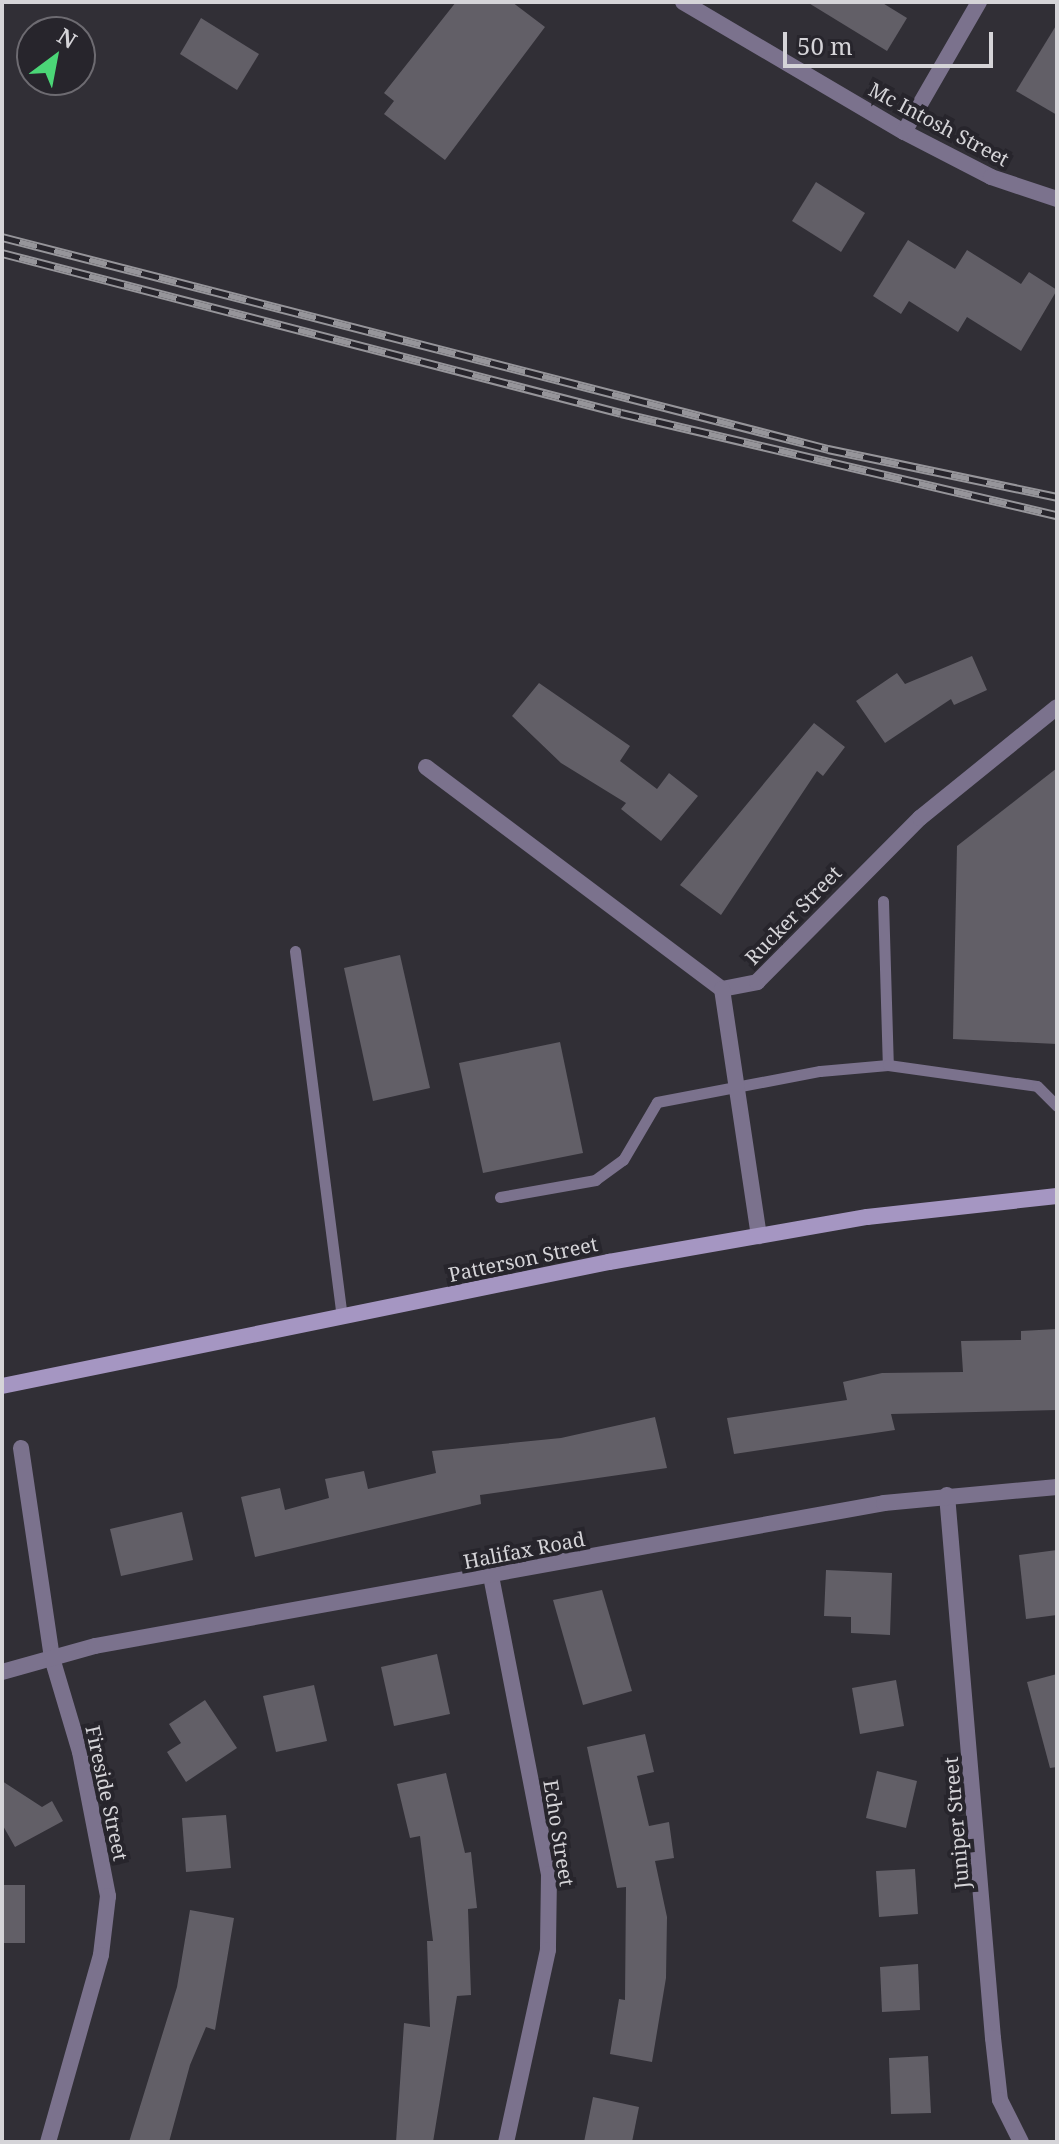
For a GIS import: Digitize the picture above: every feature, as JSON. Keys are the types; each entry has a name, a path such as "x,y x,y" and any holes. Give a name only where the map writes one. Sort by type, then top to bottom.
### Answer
{"main road":[{"name":"Patterson Street","path":"2,1386 342,1316 759,1236 1057,1196"}],"street":[{"name":"Mc Intosh Street","path":"683,2 904,132 991,177 1057,199"},
{"path":"904,132 971,5"},
{"name":"Rucker Street","path":"722,989 757,982 920,818 1057,707"},
{"path":"426,767 722,989 759,1236"},
{"name":"Fireside Street","path":"21,1448 52,1658 80,1752 108,1896 101,1955 48,2142"},
{"name":"Halifax Road","path":"2,1672 52,1658 947,1495 1057,1487"},
{"name":"Juniper Street","path":"947,1495 1000,2100 1021,2142"},
{"name":"Echo Street","path":"491,1576 549,1874 548,1950 506,2142"}],"lane":[{"path":"883,901 888,1065"},
{"path":"295,951 342,1316"},
{"path":"500,1197 595,1180 623,1160 657,1102 737,1087 888,1065 1037,1086 1057,1106"}],"building":[{"path":"456,2 512,2 545,27 445,160 384,114 394,101 384,93"},
{"path":"807,2 881,2 907,18 887,51"},
{"path":"201,18 259,54 237,90 180,54"},
{"path":"1057,24 1057,115 1016,91"},
{"path":"816,182 865,213 841,252 792,221"},
{"path":"908,240 955,269 967,250 1021,284 1029,272 1057,290 1021,351 967,317 958,332 909,301 901,314 873,296"},
{"path":"972,656 987,690 954,705 951,699 885,743 856,701 897,673 905,684"},
{"path":"539,683 630,746 620,761 657,789 669,773 698,796 661,841 621,809 626,803 561,763 512,716"},
{"path":"814,723 845,747 823,776 817,771 721,915 680,885"},
{"path":"1057,768 1057,1044 953,1039 957,846"},
{"path":"400,955 430,1088 373,1101 344,968"},
{"path":"560,1042 583,1153 483,1173 459,1063"},
{"path":"1057,1329 1057,1410 891,1414 895,1430 734,1454 727,1418 847,1400 843,1382 882,1373 963,1372 961,1341 1021,1340 1021,1331"},
{"path":"655,1417 667,1468 480,1495 481,1504 255,1557 241,1497 280,1488 285,1510 329,1498 325,1479 364,1471 368,1489 436,1473 432,1451 561,1438"},
{"path":"182,1512 193,1560 121,1576 110,1529"},
{"path":"1057,1550 1057,1615 1026,1619 1019,1555"},
{"path":"826,1570 892,1573 890,1635 851,1633 851,1617 824,1616"},
{"path":"602,1590 632,1691 583,1705 553,1600"},
{"path":"437,1654 450,1714 394,1726 381,1667"},
{"path":"1057,1674 1057,1767 1050,1768 1027,1682"},
{"path":"896,1680 904,1726 860,1734 852,1688"},
{"path":"314,1685 327,1741 276,1752 263,1696"},
{"path":"205,1700 237,1748 186,1782 167,1752 181,1743 169,1724"},
{"path":"645,1734 654,1772 637,1776 649,1826 669,1822 674,1858 655,1861 667,1917 666,1978 652,2062 610,2054 619,1999 625,2000 626,1887 617,1888 587,1747"},
{"path":"877,1771 917,1781 906,1828 866,1818"},
{"path":"446,1773 465,1853 471,1852 477,1908 468,1909 471,1995 457,1996 433,2142 396,2142 404,2023 430,2027 427,1941 433,1941 420,1836 410,1838 397,1784"},
{"path":"2,1781 42,1807 52,1801 63,1821 15,1847 2,1824"},
{"path":"226,1815 231,1868 186,1872 182,1818"},
{"path":"915,1869 918,1914 879,1917 876,1871"},
{"path":"2,1885 25,1885 25,1943 2,1943"},
{"path":"190,1910 234,1918 215,2030 206,2027 190,2065 169,2142 129,2142 177,1987"},
{"path":"918,1964 920,2010 882,2012 880,1967"},
{"path":"928,2056 931,2113 891,2114 889,2058"},
{"path":"593,2097 639,2107 632,2142 584,2142"}],"railway":[{"path":"2,237 828,449 1057,497"},
{"path":"2,253 621,413 1057,515"}]}
